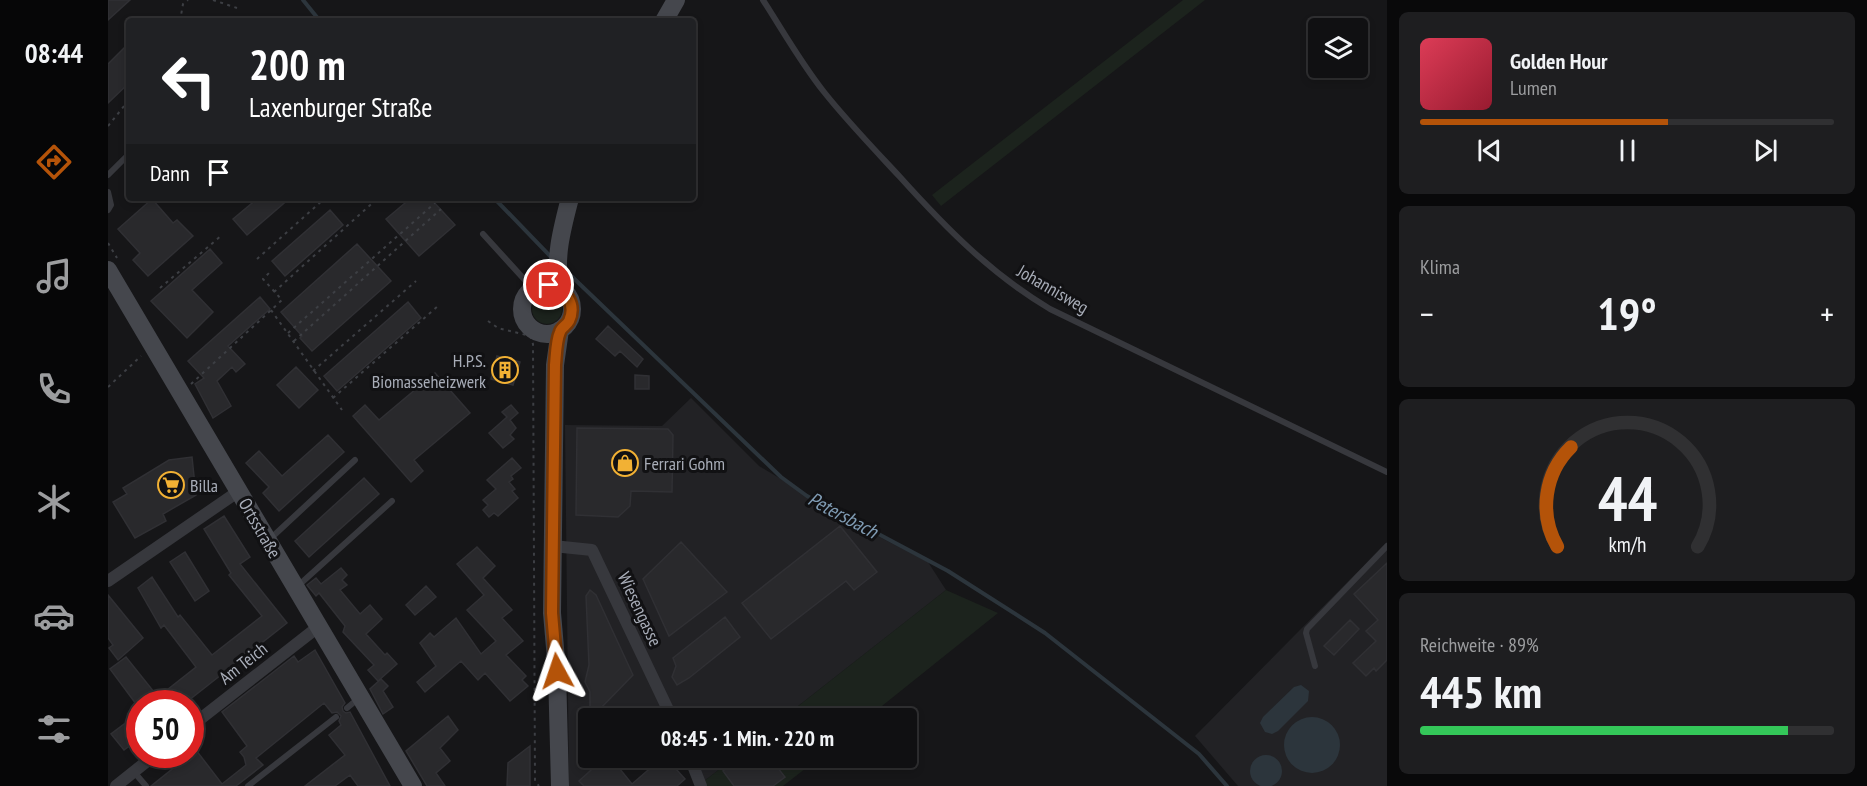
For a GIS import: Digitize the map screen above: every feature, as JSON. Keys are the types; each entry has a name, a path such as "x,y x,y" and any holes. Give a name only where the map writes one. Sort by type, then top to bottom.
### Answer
{"main road":[{"path":"666,18 676,0"},
{"path":"546,288 567,296 572,309 570,319 552,332 535,331 528,326 522,314 524,301 546,288 557,270 561,235 569,201"},
{"name":"Ortsstraße","path":"108,270 296,588 318,627 354,702 413,786"},
{"path":"552,332 555,365 552,613 557,671 560,786"}],"street":[{"path":"108,581 239,491"},
{"name":"Wiesengasse","path":"553,546 592,549 667,708"},
{"name":"Am Teich","path":"204,716 318,627"},
{"path":"116,786 139,768"},
{"path":"694,768 701,786"}],"lane":[{"name":"Johannisweg","path":"763,0 824,92 938,219 964,246 1003,278 1050,309 1387,472"},
{"path":"108,175 126,157"},
{"path":"108,192 111,206 108,210"},
{"path":"483,234 546,288"},
{"path":"268,541 355,460"},
{"path":"296,588 392,501"},
{"path":"1315,666 1306,633 1307,629 1387,546"},
{"path":"248,786 336,717"},
{"path":"134,772 146,786"}],"path":[{"path":"181,18 183,4 188,0"},
{"path":"213,0 237,8"},
{"path":"108,126 126,104"},
{"path":"257,259 322,201"},
{"path":"274,292 375,201"},
{"path":"288,333 435,203"},
{"path":"294,341 441,209"},
{"path":"160,288 222,235"},
{"path":"190,385 282,300 263,279 270,272"},
{"path":"313,371 416,281"},
{"path":"333,398 438,306"},
{"path":"271,310 342,410"},
{"path":"488,321 498,328 530,336 533,344 535,781 539,786"},
{"path":"108,387 147,352"}],"shaded area":[{"path":"1183,0 1205,0 941,206 932,195"},
{"path":"547,294 558,298 562,309 558,320 547,324 536,320 532,309 536,298"},
{"path":"691,398 759,466 868,531 928,562 946,590 796,708 578,708 578,768 610,768 589,786 569,786 565,425 662,426"},
{"path":"1387,542 1387,786 1238,786 1195,736"},
{"path":"946,590 998,613 879,708 796,708"},
{"path":"1301,685 1309,691 1308,701 1278,731 1272,734 1265,732 1260,723 1263,717 1294,687"},
{"path":"1312,717 1323,719 1332,725 1338,734 1340,745 1338,756 1332,765 1323,771 1312,773 1301,771 1292,765 1286,756 1284,745 1286,734 1292,725 1301,719"},
{"path":"1266,755 1278,759 1282,771 1278,783 1266,787 1254,783 1250,771 1254,759"},
{"path":"698,768 721,768 703,782"},
{"path":"721,768 806,768 783,786 705,786 703,782"}],"building":[{"path":"108,0 130,0 108,20"},
{"path":"126,46 126,86 108,103 108,64"},
{"path":"150,201 154,201 173,223 177,220 193,236 148,276 133,260 140,253 118,229"},
{"path":"254,201 287,201 247,235 233,219"},
{"path":"407,201 433,201 455,225 419,256 386,219"},
{"path":"330,210 343,225 285,276 272,261"},
{"path":"357,244 391,281 312,351 281,312"},
{"path":"210,249 222,263 192,290 213,312 187,338 151,301"},
{"path":"260,297 270,309 228,346 245,364 236,372 232,367 217,381 231,406 213,418 195,384 204,378 188,361"},
{"path":"408,302 421,318 337,391 324,376"},
{"path":"608,326 643,359 637,367 620,351 615,356 596,339"},
{"name":"H.P.S. Biomasseheizwerk","path":"497,356 520,362 513,385 491,379"},
{"path":"296,367 318,390 299,408 277,385"},
{"path":"435,373 470,413 414,460 423,471 411,482 353,416 365,405 379,420"},
{"path":"635,375 649,376 649,389 635,389"},
{"path":"511,405 518,413 510,420 516,428 510,435 514,439 503,448 489,433 507,417 502,412"},
{"name":"Ferrari Gohm","path":"577,428 668,429 673,435 672,492 631,491 630,506 618,517 576,515"},
{"path":"328,435 344,452 279,511 263,493 269,487 246,463 259,451 282,476"},
{"path":"192,457 196,495 163,514 166,521 135,538 113,502 127,494 123,488 169,460"},
{"path":"512,458 521,468 511,476 513,479 509,482 518,498 498,516 494,513 489,517 483,510 488,505 483,500 496,489 487,480"},
{"path":"364,478 379,494 309,557 295,541"},
{"path":"224,516 250,557 240,564 287,623 202,690 167,690 196,667 164,625 161,628 138,588 152,577 178,617 180,615 212,655 262,616 229,575 231,573 204,529"},
{"path":"840,526 877,572 854,590 846,581 771,639 742,603"},
{"path":"681,542 727,592 669,636 643,579"},
{"path":"477,547 495,566 483,578 512,610 502,618 523,641 506,655 526,676 522,680 528,686 510,701 485,673 478,680 461,661 425,692 417,682 436,666 420,643 430,633 434,637 456,618 481,654 496,641 467,610 484,595 457,564"},
{"path":"185,552 209,591 195,601 170,562"},
{"path":"1387,563 1387,660 1376,671 1374,668 1366,676 1353,663 1376,641 1366,631 1378,620 1354,594"},
{"path":"341,568 347,575 342,580 347,585 340,590 360,614 370,605 382,619 366,634 385,655 387,653 397,664 378,681 368,670 374,665 343,632 345,626 319,593 316,596 307,585 316,578 321,584"},
{"path":"426,586 436,597 415,615 406,605"},
{"path":"590,590 596,595 633,675 601,708 590,708 590,692 585,682 589,665 586,596"},
{"path":"108,595 143,638 118,660 109,648 113,645 108,638"},
{"path":"725,617 740,637 677,685 672,677 676,666 673,658"},
{"path":"1350,620 1359,629 1334,655 1324,646"},
{"path":"315,650 345,703 342,707 343,711 350,712 390,786 358,786 350,775 335,786 305,786 345,755 329,735 341,725 339,721 341,716 337,712 332,713 324,703 256,758 263,765 236,786 151,786 174,768 204,768 204,760 222,784 246,765 240,752 247,746 222,712 294,656 298,662"},
{"path":"126,657 152,690 126,691 110,669"},
{"path":"381,679 388,686 383,691 393,707 383,714 370,689"},
{"path":"448,716 458,730 440,748 450,761 436,773 445,786 427,786 406,751"},
{"path":"126,723 126,748 124,750 111,734"},
{"path":"530,746 530,786 507,786 508,763"},
{"path":"593,768 619,768 632,784 650,768 675,768 685,779 677,786 584,786 579,781"},
{"path":"727,768 778,768 785,777 773,786 734,786 723,771"}],"waterway":[{"name":"Petersbach","path":"303,0 318,18"},
{"name":"Petersbach","path":"497,201 552,258"},
{"name":"Petersbach","path":"564,269 781,477 807,496 948,571 1045,633 1199,754 1227,786"}],"place":[{"name":"H.P.S. Biomasseheizwerk","path":"505,370"},
{"name":"Ferrari Gohm","path":"625,463"},
{"name":"Billa","path":"171,485"}],"route":[{"path":"549,285 564,292 570,300 572,309 570,319 560,330 555,365 552,613 557,671"}]}
